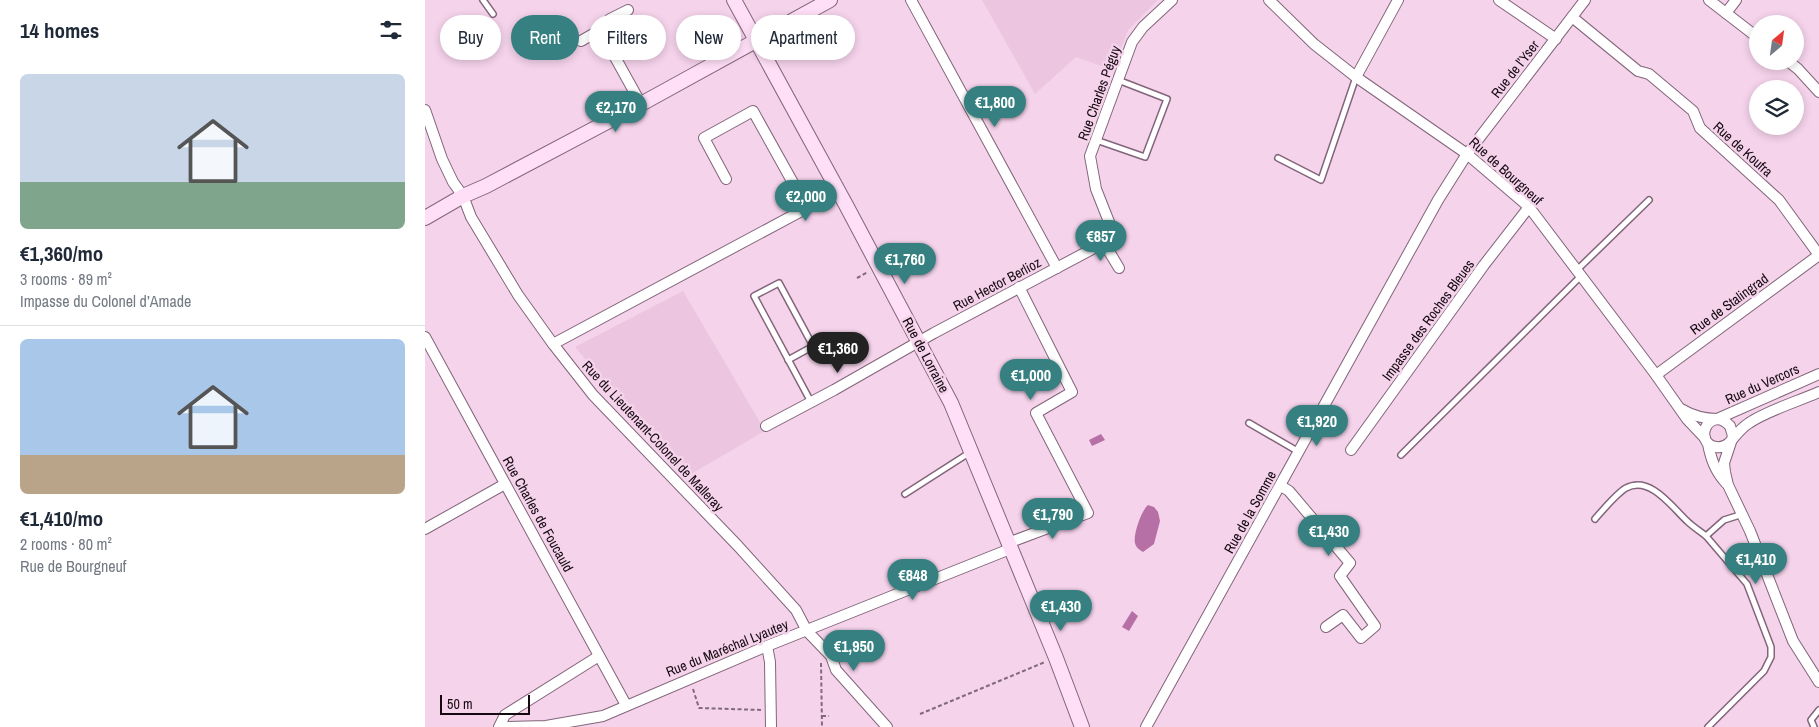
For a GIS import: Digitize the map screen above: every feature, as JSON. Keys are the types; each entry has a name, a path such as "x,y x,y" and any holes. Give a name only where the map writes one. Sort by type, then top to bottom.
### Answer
{"main road":[{"name":"Rue de Lorraine","path":"734,0 751,32"},
{"path":"803,15 830,0"},
{"path":"425,218 751,44"},
{"name":"Rue de Lorraine","path":"766,60 951,403 1082,727"}],"street":[{"path":"911,0 1057,268"},
{"name":"Rue Charles Péguy","path":"1115,237 1096,189 1090,156 1132,42 1143,27 1172,0"},
{"name":"Rue de Bourgneuf","path":"1269,0 1314,44 1356,77 1467,154 1529,207 1656,375 1687,420 1707,441 1715,467 1728,485 1743,514 1793,641 1815,666 1819,682"},
{"path":"1356,77 1398,0"},
{"path":"1499,0 1556,39"},
{"name":"Rue de l’Yser","path":"1467,154 1585,0"},
{"path":"1709,0 1749,31"},
{"path":"1726,13 1736,0"},
{"path":"618,15 628,10"},
{"name":"Rue de Koufra","path":"1572,17 1638,71 1649,74 1693,111 1700,128 1779,200 1819,255"},
{"path":"581,41 589,36"},
{"path":"617,60 641,104"},
{"path":"1799,70 1819,92"},
{"name":"Rue du Lieutenant-Colonel de Malleray","path":"425,110 442,159 453,182 463,196 471,217 518,295 553,344 593,394 738,546 796,610 807,631 831,656 836,670 887,727"},
{"path":"726,179 704,138 753,111 807,208"},
{"name":"Rue de la Somme","path":"1146,727 1438,200 1467,154"},
{"path":"553,344 838,190"},
{"name":"Impasse des Roches Bleues","path":"1351,450 1529,207"},
{"name":"Rue Hector Berlioz","path":"766,426 811,403 1019,287 1115,237"},
{"path":"1104,243 1119,268"},
{"name":"Rue de Stalingrad","path":"1656,375 1819,255"},
{"name":"Rue du Maréchal Lyautey","path":"505,727 596,723 626,705 1088,513 1036,413 1072,392 1019,287"},
{"name":"Rue Charles de Foucauld","path":"425,337 626,705"},
{"name":"Rue du Vercors","path":"1717,419 1819,374"},
{"path":"1731,441 1733,430 1722,419 1711,421 1706,426 1704,432 1707,441 1714,447 1720,448 1731,441 1735,434 1750,422 1819,392"},
{"name":"Rue de Bourgneuf","path":"1680,408 1691,415 1704,419 1717,419"},
{"name":"Rue de Bourgneuf","path":"1728,485 1724,463 1731,441"},
{"path":"425,529 505,484"},
{"path":"1281,486 1289,491 1350,563 1340,576 1375,626 1361,638 1343,614 1326,627"},
{"path":"767,646 770,662 771,727"},
{"path":"499,727 505,715 599,656"}],"lane":[{"path":"483,0 493,14"},
{"path":"1278,158 1321,180 1356,77"},
{"path":"1096,140 1145,157 1158,124 1167,98 1119,80"},
{"path":"1401,455 1649,200"},
{"path":"811,403 754,296 779,283 813,346"},
{"path":"788,360 830,337"},
{"path":"1249,423 1299,453"},
{"path":"905,494 972,451"},
{"path":"1595,519 1625,489 1636,486 1649,488 1659,493 1706,536 1747,584 1771,647 1771,657 1764,671 1708,727"},
{"path":"1706,536 1724,520 1743,514"},
{"path":"1814,727 1811,720 1819,710"}],"path":[{"path":"857,278 862,276"},
{"path":"822,727 821,657 826,650"},
{"path":"920,714 1055,658"},
{"path":"690,678 699,708 771,710"},
{"path":"822,716 829,716"}],"shaded area":[{"path":"982,0 1158,0 1128,30 1113,70 1076,57 1035,94"},
{"path":"683,291 765,431 686,477 575,347"},
{"path":"1101,434 1105,440 1092,446 1089,440"},
{"path":"1148,505 1154,507 1158,512 1160,521 1154,544 1143,552 1136,545 1135,535 1140,518"},
{"path":"1132,611 1138,616 1129,631 1122,627"}]}
